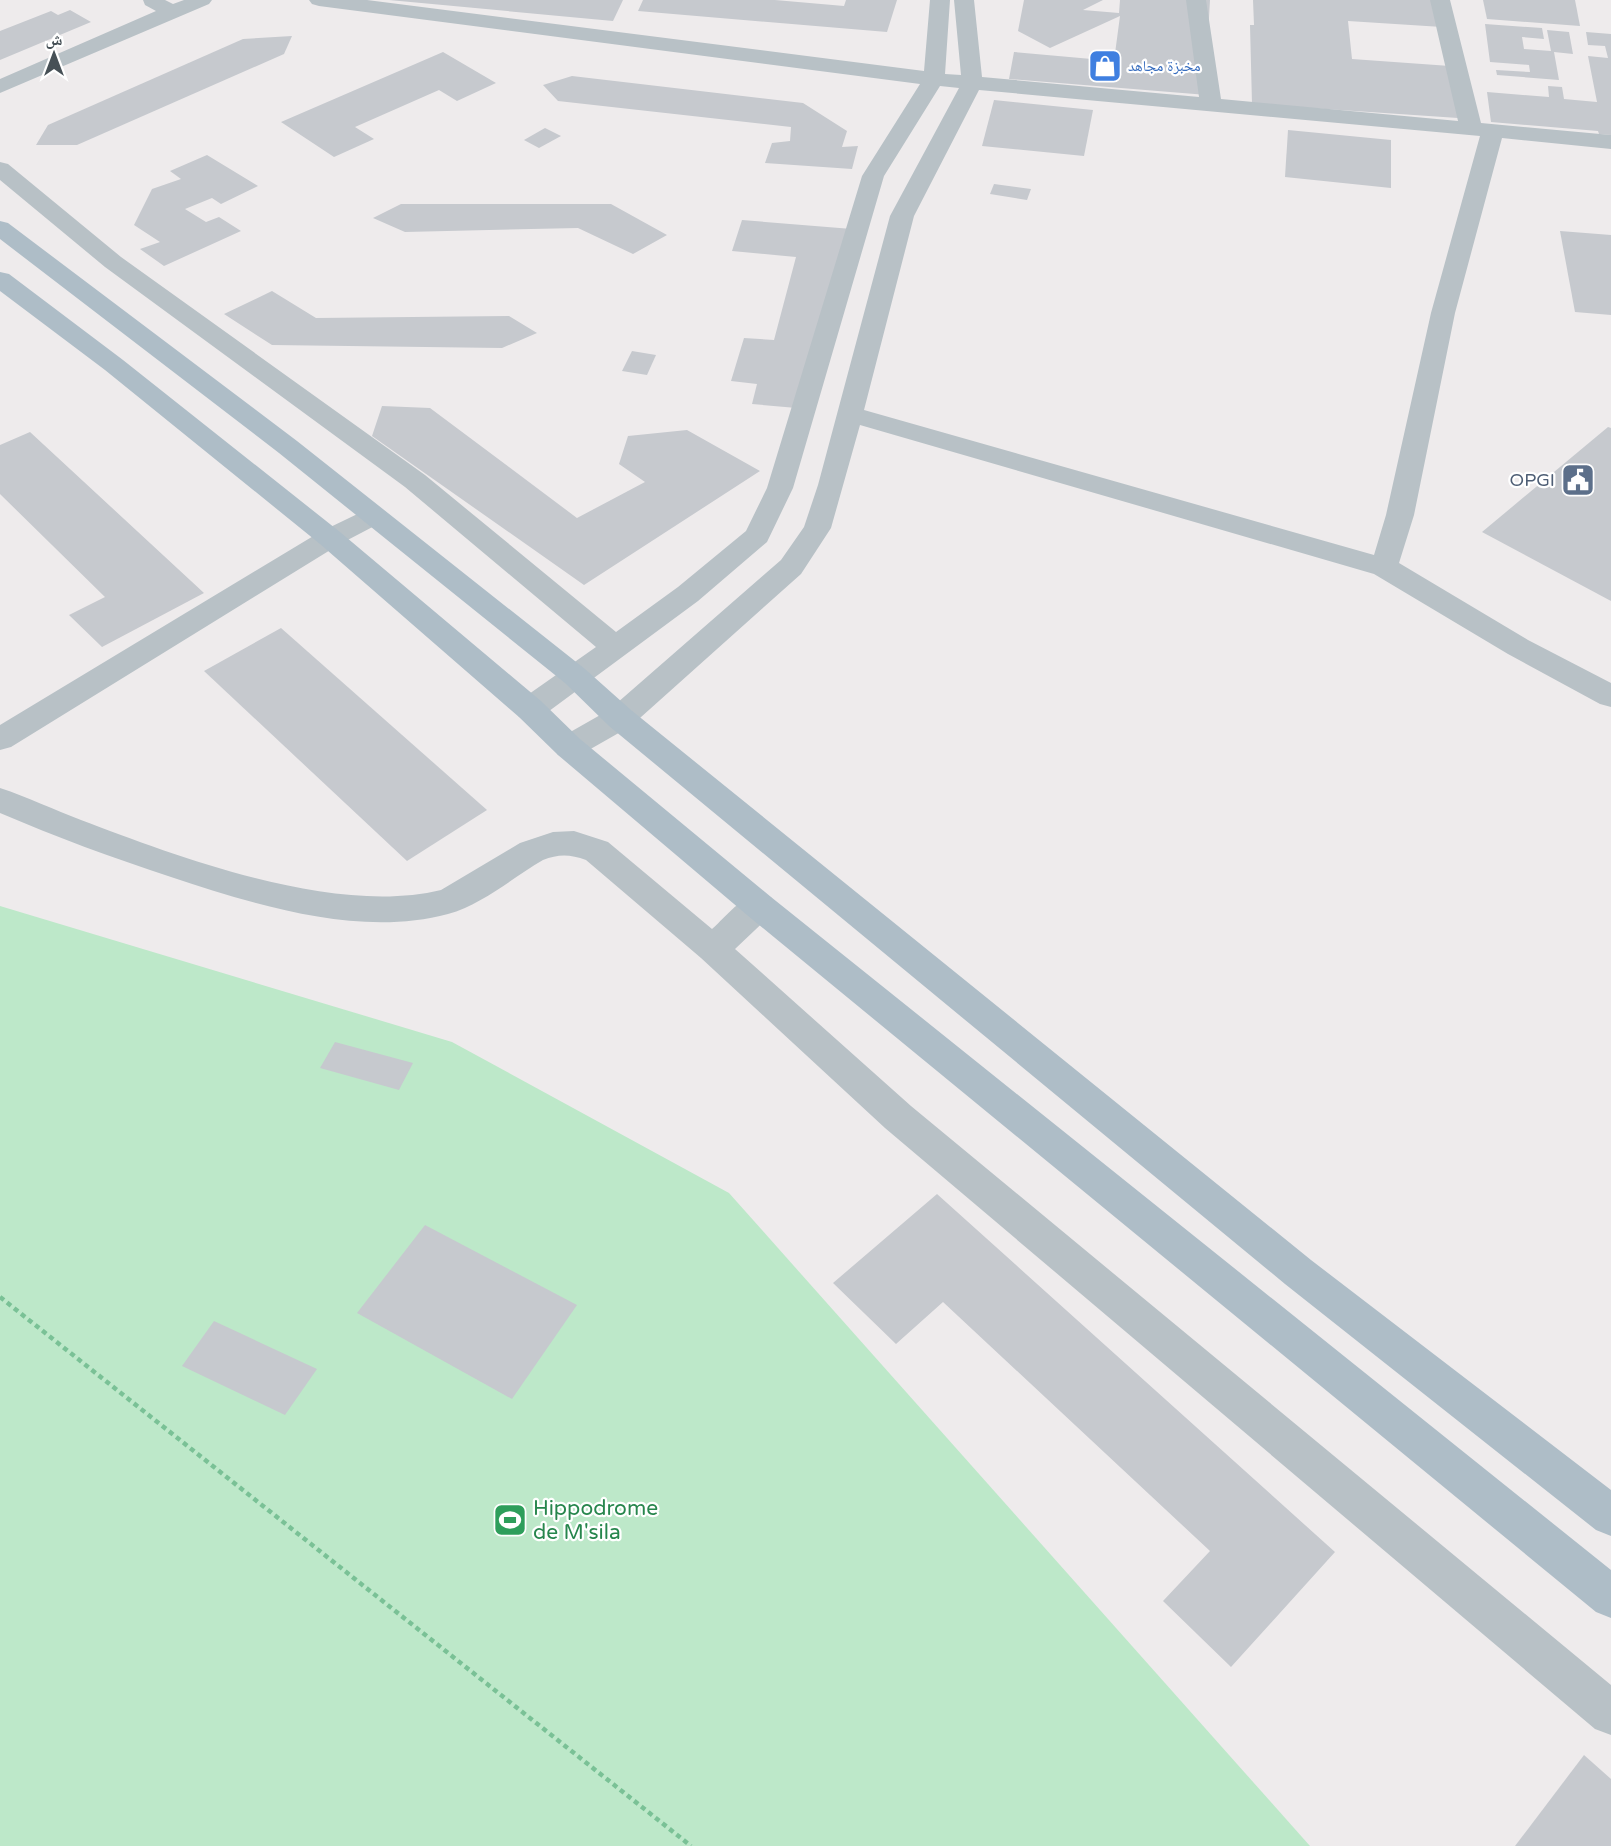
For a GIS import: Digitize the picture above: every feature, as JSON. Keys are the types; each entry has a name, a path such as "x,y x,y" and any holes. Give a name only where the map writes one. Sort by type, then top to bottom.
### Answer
{"main road":[{"path":"0,228 288,447 575,676 620,718 1298,1272 1611,1516"},
{"path":"0,279 114,365 330,538 530,709 569,747 759,906 1611,1596"}],"street":[{"path":"150,0 172,12"},
{"path":"0,87 202,0"},
{"path":"319,0 934,79 1611,142"},
{"path":"530,709 688,594 757,537 780,488 873,176 934,79 940,0"},
{"path":"569,747 620,718 791,567 818,528 902,216 972,83 964,0"},
{"path":"1196,0 1211,105"},
{"path":"1384,567 1400,515 1482,130 1440,0"},
{"path":"0,170 113,262 414,481 615,647"},
{"path":"850,414 1384,567 1518,647 1611,696"},
{"path":"0,739 330,538 372,516"},
{"path":"0,800 119,847 266,894 334,906 433,905 457,898 500,869 541,847 562,843 585,844 597,851 713,950 898,1117 1611,1713"},
{"path":"713,950 759,906"}],"path":[{"path":"0,1297 691,1846"}],"green space":[{"name":"Hippodrome de M'sila","path":"0,906 452,1042 729,1193 1310,1846 0,1846"}],"building":[{"path":"389,0 623,0 613,21"},
{"path":"643,0 775,0 844,6 846,0 897,0 887,32 638,11"},
{"path":"1024,0 1103,0 1083,10 1119,13 1120,0 1210,0 1206,69 1207,95 1009,79 1014,52 1114,61 1120,16 1050,48 1018,31"},
{"path":"1253,0 1438,0 1442,27 1348,21 1352,59 1450,66 1458,118 1252,104 1250,25 1254,25"},
{"path":"1483,0 1575,0 1580,26 1487,19"},
{"path":"70,10 91,22 0,60 0,31 51,11 58,15"},
{"path":"1485,24 1542,28 1544,39 1522,37 1524,49 1551,51 1547,30 1569,32 1573,54 1554,52 1559,80 1497,75 1496,70 1530,72 1529,65 1490,62"},
{"path":"1586,32 1611,34 1611,135 1599,134 1598,131 1491,122 1487,92 1549,97 1548,86 1562,87 1564,99 1597,102 1588,56 1608,58 1605,46 1588,45"},
{"path":"292,36 284,54 77,145 36,145 48,125 243,39"},
{"path":"443,52 496,83 457,101 439,90 355,127 374,139 334,157 281,122"},
{"path":"572,76 803,103 847,131 842,147 858,146 852,169 765,163 772,143 790,141 791,127 558,101 543,85"},
{"path":"994,100 1093,110 1084,156 982,146"},
{"path":"545,128 561,136 539,148 524,140"},
{"path":"1288,130 1391,140 1391,188 1285,177"},
{"path":"207,155 258,186 221,204 212,198 185,209 206,222 219,217 241,231 164,266 140,249 160,242 134,225 152,189 181,179 170,171"},
{"path":"994,184 1031,189 1027,200 990,194"},
{"path":"401,204 611,204 667,235 633,254 578,228 405,232 373,218"},
{"path":"742,220 852,229 808,409 752,404 757,384 731,381 744,338 774,340 796,257 732,251"},
{"path":"1560,231 1611,235 1611,315 1575,312"},
{"path":"272,291 316,318 509,316 537,333 502,348 272,345 224,314"},
{"path":"632,351 656,355 647,375 622,371"},
{"path":"382,406 430,408 577,518 645,482 619,464 628,436 687,430 760,471 584,585 372,436"},
{"name":"OPGI","path":"1608,427 1611,428 1611,601 1482,532"},
{"path":"30,432 204,593 102,647 69,615 105,597 0,494 0,445"},
{"path":"281,628 487,810 407,861 204,671"},
{"path":"335,1042 413,1063 399,1090 320,1068"},
{"path":"937,1194 1335,1552 1231,1667 1163,1601 1210,1551 943,1302 896,1344 833,1283"},
{"path":"425,1225 577,1305 512,1399 357,1313"},
{"path":"214,1321 317,1369 285,1415 182,1366"},
{"path":"1584,1755 1611,1779 1611,1846 1515,1846"}],"place":[{"name":"مخبزة مجاهد","path":"1105,66"},
{"name":"OPGI","path":"1578,480"},
{"name":"Hippodrome de M'sila","path":"510,1520"}]}
